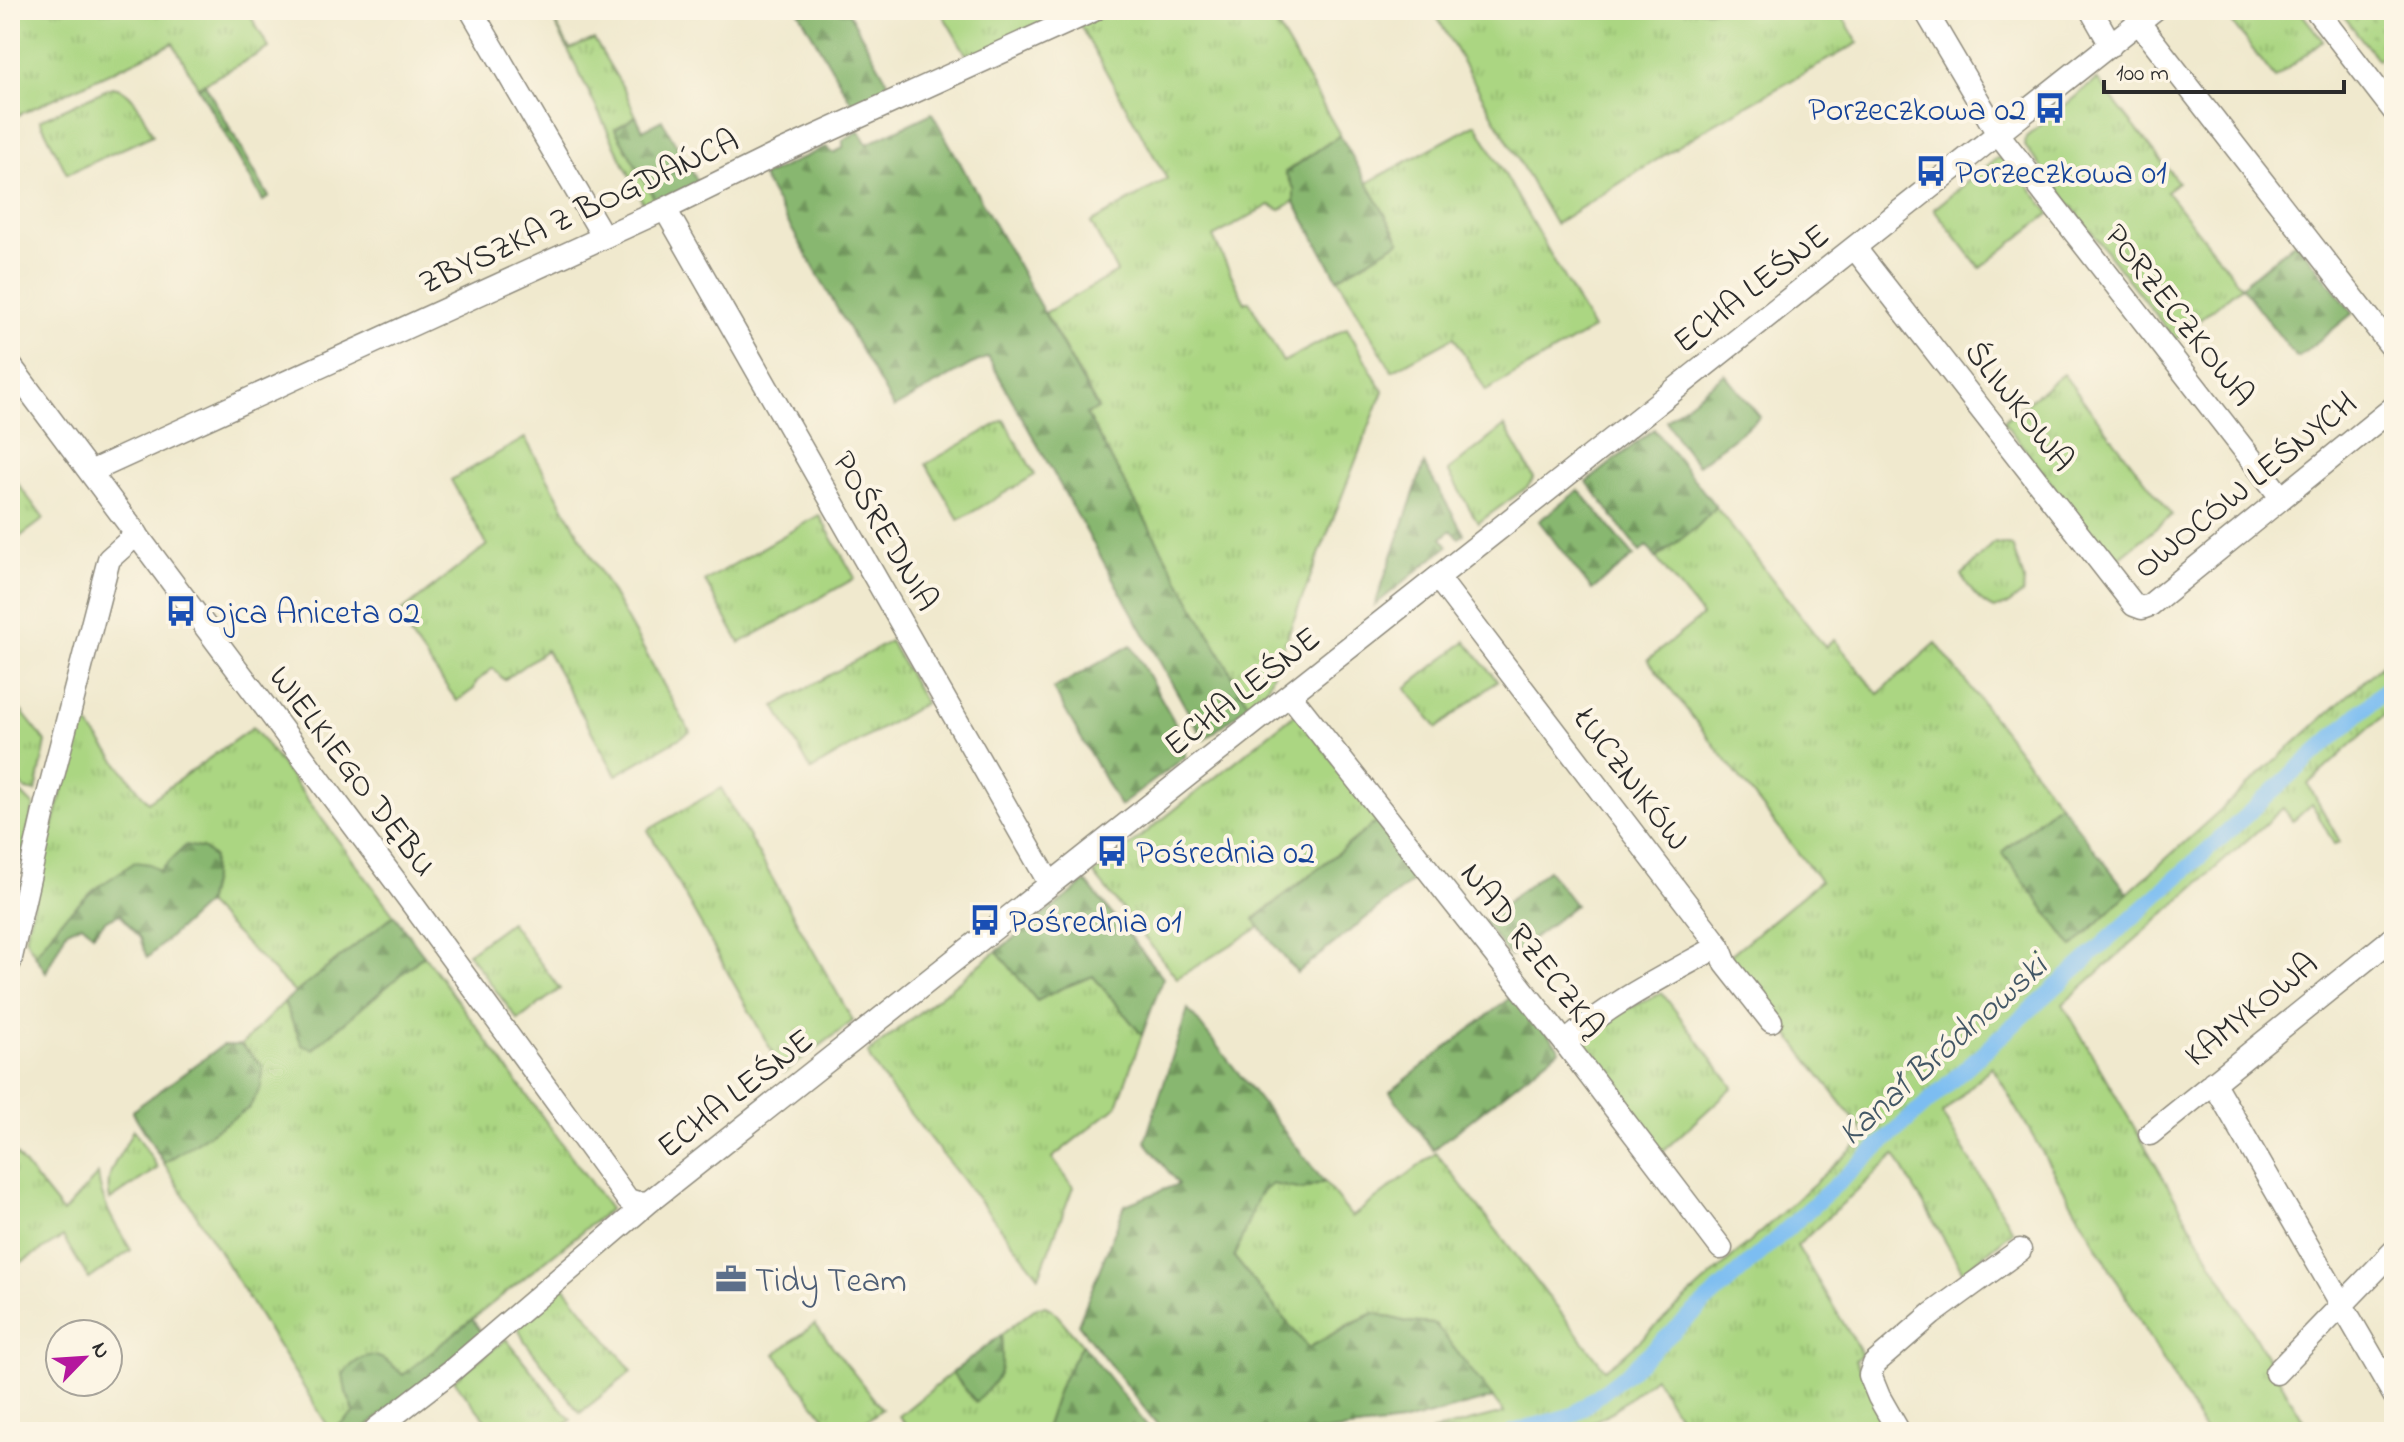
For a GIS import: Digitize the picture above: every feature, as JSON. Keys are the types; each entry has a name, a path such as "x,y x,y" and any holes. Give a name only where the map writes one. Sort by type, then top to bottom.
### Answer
{"street":[{"path":"471,10 603,236"},
{"name":"ZBYSZKA Z BOGDAŃCA","path":"90,472 1094,10"},
{"name":"PORZECZKOWA","path":"1925,10 1998,134 2281,497"},
{"path":"2091,10 2111,45"},
{"path":"2316,10 2394,111"},
{"path":"2146,16 2394,350"},
{"name":"ECHA LEŚNE","path":"376,1429 450,1372 649,1202 2146,16"},
{"name":"POŚREDNIA","path":"665,209 1050,884"},
{"name":"ŚLIWKOWA","path":"1857,247 2134,605"},
{"name":"WIELKIEGO DĘBU","path":"10,365 408,898 628,1200 649,1202"},
{"name":"OWOCÓW LEŚNYCH","path":"2134,605 2142,608 2150,605 2394,407"},
{"path":"10,962 46,803 109,559 137,534"},
{"name":"ŁUCZNIKÓW","path":"1438,578 1719,946 1726,964 1771,1021"},
{"name":"NAD RZECZKĄ","path":"1290,695 1565,1043 1721,1248"},
{"name":"KAMYKOWA","path":"2150,1134 2394,937"},
{"path":"1565,1043 1615,1004 1719,946"},
{"path":"2213,1082 2394,1395"},
{"path":"1899,1432 1870,1375 1874,1364 1920,1324 2020,1250"},
{"path":"2276,1373 2394,1251"}],"green space":[{"path":"23,10 153,10 157,16 168,10 247,10 269,48 198,87 173,43 10,119 10,17"},
{"path":"798,10 847,10 895,94 857,112"},
{"path":"940,10 1078,10 970,56"},
{"path":"1105,10 1268,10 1340,135 1285,172 1294,188 1294,201 1280,210 1270,205 1213,237 1245,303 1249,301 1283,362 1347,328 1383,391 1265,693 1249,705 1086,414 1098,408 1045,313 1117,272 1091,223 1167,179 1078,22"},
{"path":"1433,10 1839,10 1858,43 1712,125 1555,224"},
{"path":"2222,10 2299,10 2323,41 2275,78"},
{"path":"2339,10 2394,10 2394,41 2378,60"},
{"path":"553,19 570,49 594,39 625,91 636,116 615,129 657,203 646,209"},
{"path":"2097,79 2178,182 2166,191 2241,286 2175,340 2025,146 2026,137"},
{"path":"205,84 269,197 263,201 198,87"},
{"path":"112,87 132,98 153,135 67,174 40,120"},
{"path":"932,113 1098,409 1086,414 1249,705 1204,740 988,357 894,408 762,177 826,147 833,153 843,148 843,140 859,131 867,144"},
{"path":"636,116 643,130 662,120 699,184 657,203 615,129"},
{"path":"1476,124 1593,329 1486,391 1454,337 1392,371 1338,278 1400,241 1367,183"},
{"path":"1340,135 1400,241 1337,278 1294,201 1294,188 1285,173"},
{"path":"1997,158 2008,159 2050,213 1980,268 1934,209"},
{"path":"2296,241 2353,313 2297,358 2241,286"},
{"path":"1725,374 1760,417 1698,465 1666,420"},
{"path":"2063,374 2172,515 2113,563 2003,421"},
{"path":"1004,420 1035,475 959,520 926,464"},
{"path":"1505,426 1534,478 1527,487 1478,523 1448,471"},
{"path":"1654,429 1716,507 1698,526 1656,558 1647,546 1640,552 1587,482"},
{"path":"525,438 690,732 616,775 546,650 504,680 493,668 476,682 474,689 457,701 396,616 487,545 451,480"},
{"path":"1424,464 1464,534 1459,538 1451,530 1442,538 1448,546 1375,605"},
{"path":"10,473 44,519 10,544"},
{"path":"1579,490 1634,556 1592,590 1539,521"},
{"path":"1716,507 1825,647 1834,639 1878,694 1936,643 2059,803 2002,852 2073,947 2128,893 2394,654 2394,706 2308,784 2340,842 2334,844 2312,804 2293,821 2283,808 2063,1004 2310,1432 2205,1432 1992,1066 1942,1114 2013,1231 1963,1272 1895,1155 1797,1246 1862,1354 1855,1360 1894,1432 1687,1432 1655,1377 1613,1411 1575,1432 1430,1432 1504,1413 1435,1324 1407,1322 1374,1313 1308,1348 1234,1257 1259,1194 1272,1184 1303,1190 1324,1182 1352,1217 1436,1153 1605,1369 1867,1136 1728,957 1820,881 1648,660 1702,616 1656,558 1698,526"},
{"path":"819,515 855,578 740,643 705,581"},
{"path":"1994,543 2012,546 2024,580 2023,593 2009,604 1994,609 1975,595 1962,575"},
{"path":"890,641 925,703 811,770 775,706"},
{"path":"1466,641 1497,681 1437,728 1406,688"},
{"path":"1131,645 1187,744 1185,757 1120,806 1053,689"},
{"path":"10,697 46,742 36,792 26,790 10,773"},
{"path":"1296,713 1379,820 1254,919 1260,927 1177,978 1094,874"},
{"path":"81,716 148,802 253,727 394,915 295,993 206,904 212,878 160,872 62,919 35,955 25,937"},
{"path":"10,782 34,806 10,902"},
{"path":"721,788 853,1021 784,1073 648,830"},
{"path":"2059,803 2128,893 2073,947 2002,852"},
{"path":"1379,820 1421,874 1297,973 1254,920"},
{"path":"186,845 204,849 213,857 206,904 147,958 140,938 120,914 106,920 93,934 82,924 67,930 46,972 35,955 62,919 95,889 135,862 150,864 160,871"},
{"path":"1548,870 1575,905 1510,957 1483,921"},
{"path":"1086,882 1163,978 1142,1035 1093,976 1037,1001 997,951"},
{"path":"394,915 424,955 313,1049 302,1045 284,1002"},
{"path":"510,922 560,989 518,1020 468,953"},
{"path":"997,951 1037,1001 1093,976 1142,1035 1117,1106 1052,1158 1073,1187 1039,1276 889,1087 868,1053"},
{"path":"424,955 610,1209 403,1375 346,1392 355,1413 331,1431 164,1163 249,1108 263,1067 241,1045 284,1002 313,1049"},
{"path":"1662,993 1733,1087 1662,1152 1584,1052 1584,1042 1613,1016"},
{"path":"1515,994 1560,1049 1433,1150 1390,1092"},
{"path":"1188,1009 1324,1182 1303,1190 1272,1184 1259,1195 1234,1257 1308,1348 1374,1313 1407,1322 1435,1324 1493,1398 1401,1423 1322,1432 1163,1432 1078,1324 1125,1205 1178,1184 1145,1141"},
{"path":"223,1045 241,1045 263,1066 261,1087 249,1108 164,1163 132,1111"},
{"path":"133,1129 158,1168 110,1200 111,1171"},
{"path":"10,1147 63,1213 98,1174 114,1223 131,1250 89,1279 63,1237 10,1269"},
{"path":"564,1286 632,1371 580,1413 519,1330 522,1320"},
{"path":"1037,1307 1052,1309 1082,1344 1059,1387 1044,1432 911,1432 899,1416 952,1373 975,1402 999,1373 1001,1335"},
{"path":"472,1319 483,1334 360,1432 330,1432 355,1413 346,1392 343,1374 351,1366 366,1357 380,1357 403,1375"},
{"path":"815,1324 882,1409 851,1432 836,1432 775,1354"},
{"path":"1001,1335 999,1373 976,1402 952,1373"},
{"path":"506,1339 571,1420 556,1432 495,1432 454,1380"},
{"path":"1082,1344 1152,1432 1044,1432 1059,1387"}],"waterway":[{"name":"Kanał Bródnowski","path":"1513,1432 1573,1415 1626,1374 2394,682"}],"place":[{"name":"Porzeczkowa 02","path":"2050,108"},
{"name":"Porzeczkowa 01","path":"1931,171"},
{"name":"Ojca Aniceta 02","path":"181,611"},
{"name":"Pośrednia 02","path":"1112,851"},
{"name":"Pośrednia 01","path":"985,920"},
{"name":"Tidy Team","path":"731,1279"}]}
